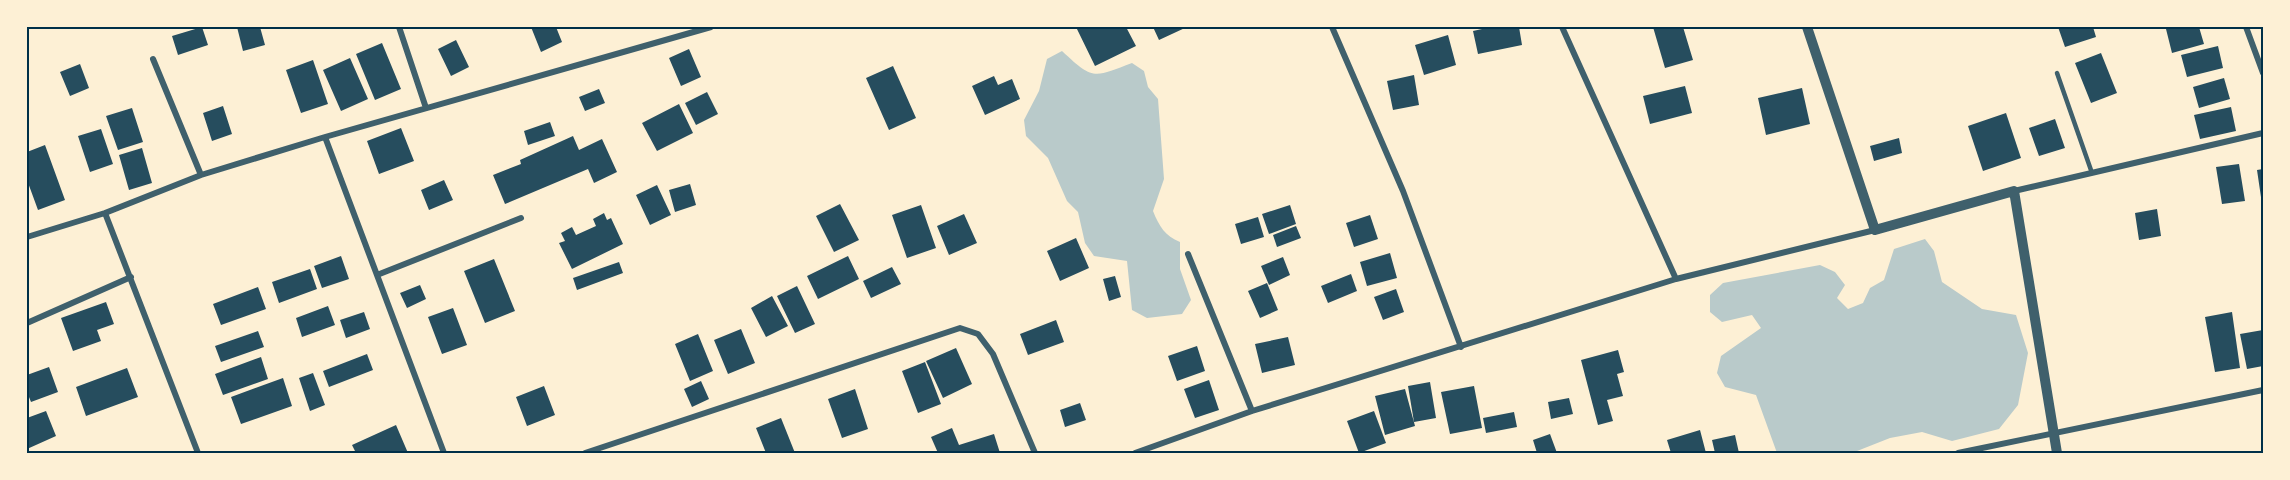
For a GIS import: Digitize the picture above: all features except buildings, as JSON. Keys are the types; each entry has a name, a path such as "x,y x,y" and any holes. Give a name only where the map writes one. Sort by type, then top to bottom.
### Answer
{"street":[{"path":"399,27 426,108"},
{"path":"676,27 680,36"},
{"path":"27,237 105,213 201,175 325,137 711,27"},
{"path":"1332,27 1403,191 1461,347"},
{"path":"1562,27 1676,279"},
{"path":"1808,27 1875,230"},
{"path":"2246,27 2263,73"},
{"path":"153,59 201,175"},
{"path":"1135,453 1252,411 1676,279 1875,230 2014,191 2263,133"},
{"path":"325,137 444,453"},
{"path":"2014,191 2058,453"},
{"path":"105,213 198,453"},
{"path":"377,275 521,219"},
{"path":"1188,254 1252,411"},
{"path":"27,323 131,278"},
{"path":"585,453 960,328 978,334 993,354 1035,453"},
{"path":"1958,453 2053,431 2263,390"}],"lane":[{"path":"2057,73 2092,173"}],"shaded area":[{"path":"1062,51 1081,67 1094,74 1109,72 1132,63 1144,71 1148,87 1158,99 1164,179 1153,211 1163,230 1180,242 1180,269 1191,300 1182,314 1147,318 1132,310 1127,261 1094,256 1085,243 1078,212 1067,201 1048,158 1026,136 1024,120 1039,91 1047,59"},
{"path":"1925,239 1934,251 1942,282 1982,309 2016,315 2028,353 2018,405 1999,429 1952,441 1922,432 1890,438 1852,453 1777,453 1756,395 1725,387 1717,373 1721,356 1761,328 1752,315 1722,322 1710,312 1710,295 1723,283 1820,265 1835,272 1845,285 1837,298 1848,309 1863,303 1870,288 1884,280 1894,249"}]}
